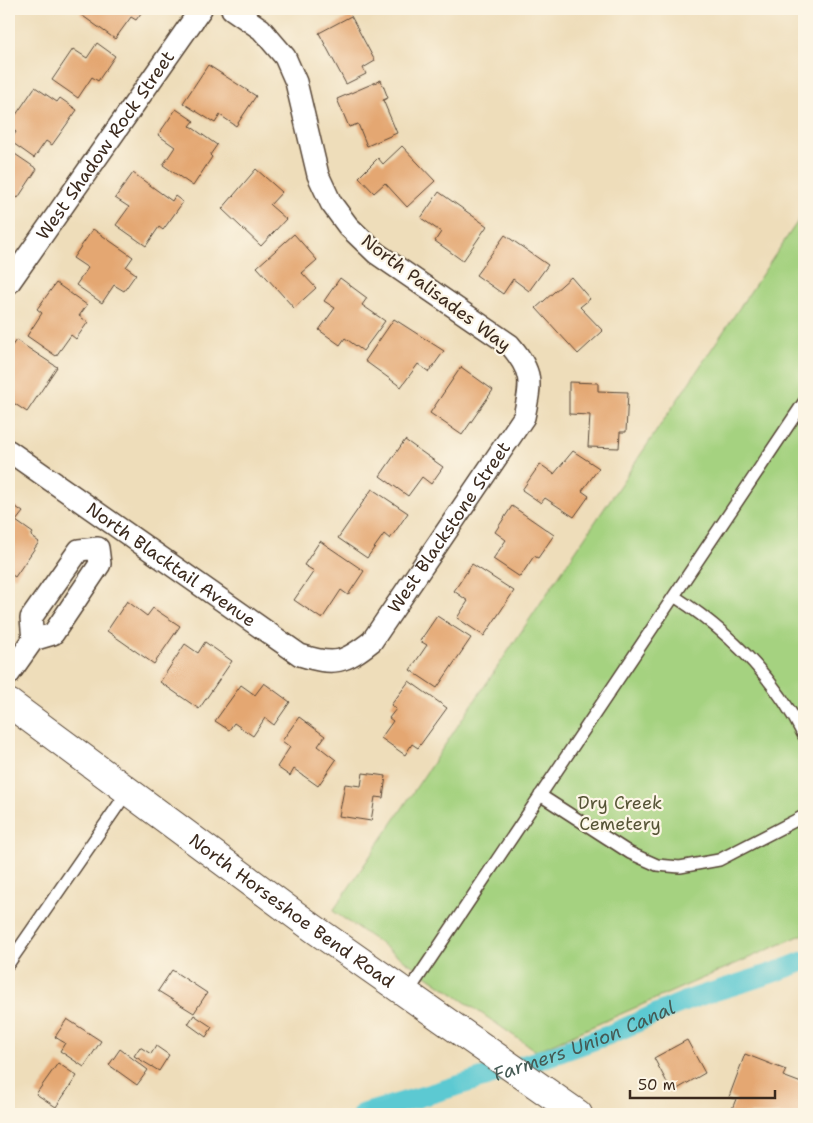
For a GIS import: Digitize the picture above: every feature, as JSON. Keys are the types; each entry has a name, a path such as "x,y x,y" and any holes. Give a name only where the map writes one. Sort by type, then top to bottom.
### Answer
{"street":[{"name":"West Shadow Rock Street","path":"9,283 201,9"},
{"name":"North Palisades Way","path":"232,9 261,29 285,57 296,82 318,175 332,203 348,226 376,253 510,345 521,358 530,375"},
{"name":"West Blackstone Street","path":"339,662 356,653 372,641 524,417 529,395 530,375"},
{"name":"North Blacktail Avenue","path":"9,452 300,655 318,661 339,662"},
{"path":"9,674 33,640 53,634 100,564 98,548 115,526"},
{"name":"North Horseshoe Bend Road","path":"9,703 313,928 578,1114"}],"lane":[{"path":"407,994 804,402"},
{"path":"674,596 698,611 736,645 773,684 804,736"},
{"path":"9,963 129,790"},
{"path":"540,795 630,853 657,865 680,867 719,860 804,816"}],"green space":[{"name":"Dry Creek Cemetery","path":"804,212 804,934 536,1051 333,911"}],"building":[{"path":"83,9 144,9 136,20 131,17 115,39 80,14"},
{"path":"351,16 375,61 363,68 366,74 346,84 319,33"},
{"path":"97,43 115,56 98,81 92,77 78,98 52,80 73,49 87,58"},
{"path":"208,65 256,96 236,126 220,115 215,123 183,103"},
{"path":"381,80 388,98 383,100 397,133 367,146 358,124 349,127 337,99"},
{"path":"35,87 57,102 60,98 77,110 52,145 46,141 34,158 10,141 16,132 9,125"},
{"path":"176,109 194,121 190,126 217,145 210,155 212,157 193,186 163,165 175,147 158,135"},
{"path":"402,146 435,181 407,207 385,183 374,193 359,177 378,158 383,164"},
{"path":"9,150 37,169 18,198 9,192"},
{"path":"256,169 282,192 270,205 286,219 261,246 222,209"},
{"path":"133,173 172,201 175,196 183,202 163,230 159,227 146,246 116,225 129,207 115,198"},
{"path":"439,192 487,226 463,261 435,241 441,232 421,218"},
{"path":"93,229 133,257 126,267 136,274 124,291 114,285 102,303 76,285 88,268 73,258"},
{"path":"294,234 317,260 302,273 316,288 294,308 257,267"},
{"path":"505,235 548,265 529,291 513,279 503,294 476,275"},
{"path":"571,277 590,299 580,307 603,331 578,354 536,308"},
{"path":"340,278 367,298 362,305 385,321 363,351 345,338 340,345 319,330 335,308 324,301"},
{"path":"56,283 87,305 79,316 88,322 76,339 71,335 56,356 27,336 42,313 37,309"},
{"path":"394,319 444,351 429,372 418,364 401,387 365,361"},
{"path":"16,340 57,367 27,412 9,400 9,350"},
{"path":"461,367 493,390 462,435 430,413"},
{"path":"569,382 598,383 598,391 628,392 626,432 620,432 619,448 588,447 590,415 569,414"},
{"path":"405,440 443,467 431,484 422,477 408,496 380,476"},
{"path":"573,451 599,468 582,491 589,496 574,517 545,498 541,503 522,490 540,464 554,474"},
{"path":"372,489 408,513 390,539 384,534 367,558 338,538"},
{"path":"9,502 23,512 16,521 33,533 31,536 39,542 15,577 9,573"},
{"path":"512,506 554,535 538,558 534,556 520,577 493,559 506,540 495,532"},
{"path":"320,541 364,571 348,595 341,590 322,619 294,600 314,571 304,565"},
{"path":"472,564 514,591 484,636 457,618 468,601 454,591"},
{"path":"127,601 147,616 153,608 180,626 154,664 107,631"},
{"path":"437,616 471,638 437,688 410,670 427,645 420,641"},
{"path":"205,642 232,661 199,709 160,682 185,644 198,653"},
{"path":"409,681 447,708 418,748 412,744 405,755 381,738 393,721 389,718 396,709 391,705"},
{"path":"264,683 290,702 274,725 265,718 253,736 234,723 229,730 215,721 241,685 255,695"},
{"path":"299,717 325,736 318,746 336,760 318,786 294,769 290,776 277,767 290,747 282,741"},
{"path":"363,773 386,776 383,798 375,797 371,821 339,816 345,784 361,786"},
{"path":"172,970 207,993 194,1013 158,991"},
{"path":"194,1015 212,1027 206,1037 188,1024"},
{"path":"67,1019 101,1041 84,1067 60,1051 65,1043 55,1037"},
{"path":"687,1040 705,1073 672,1092 654,1058"},
{"path":"156,1046 169,1055 159,1071 134,1056 140,1047 151,1054"},
{"path":"120,1049 148,1070 137,1085 109,1065"},
{"path":"745,1054 786,1070 783,1076 804,1084 804,1100 799,1114 730,1114 736,1099 729,1097"},
{"path":"58,1063 77,1076 56,1107 36,1094"}],"waterway":[{"name":"Farmers Union Canal","path":"362,1114 543,1058 603,1037 685,1001 804,961"}]}
